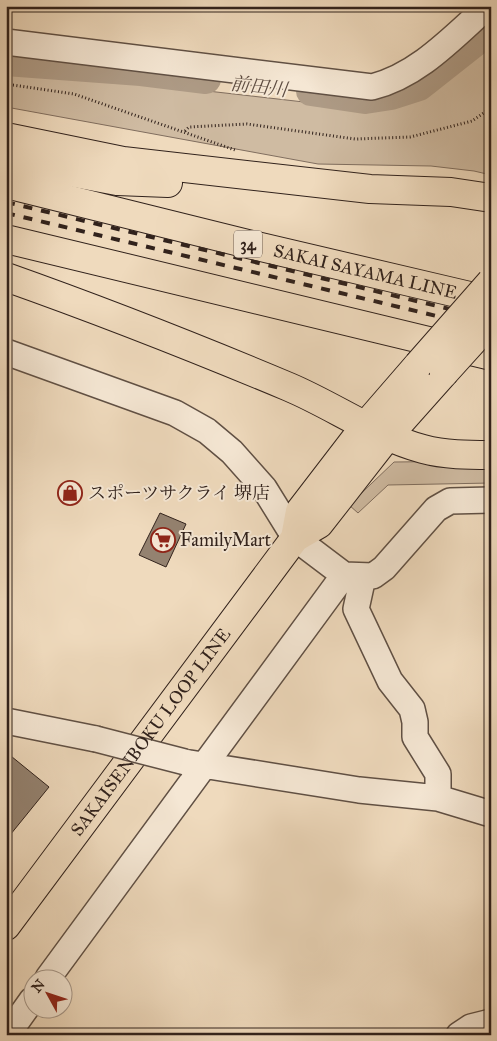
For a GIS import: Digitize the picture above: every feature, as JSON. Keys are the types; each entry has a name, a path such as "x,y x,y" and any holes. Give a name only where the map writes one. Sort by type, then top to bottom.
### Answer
{"main road":[{"path":"6,137 123,161 370,189"},
{"path":"6,160 117,181 264,188 451,192 491,198"},
{"name":"SAKAI SAYAMA LINE","path":"6,184 258,247 491,301"},
{"path":"6,239 491,356"},
{"path":"6,278 112,314 292,388 377,431 424,449 461,455 491,455"},
{"name":"SAKAISENBOKU LOOP LINE","path":"6,926 295,538 319,524 418,365 491,282"},
{"path":"6,296 112,314"},
{"name":"SAKAISENBOKU LOOP LINE","path":"377,431 444,372 491,320"}],"street":[{"path":"6,42 372,87 390,82 418,66 488,6"},
{"path":"6,352 175,414 207,431 232,452 264,488 295,538 354,576 373,576 384,568 436,509 450,501 491,500"},
{"path":"55,968 194,765 235,727 354,576"},
{"path":"354,576 356,609 390,681 412,709 415,722 415,737 438,774 438,798"},
{"path":"6,720 96,739 194,765 359,790 438,798 491,814"},
{"path":"459,1035 472,1027 491,1022"}],"path":[{"path":"6,84 74,94 184,131 239,152"},
{"path":"184,131 189,127 247,124 355,139 410,136 472,121 491,108"}],"shaded area":[{"path":"491,40 491,175 431,166 318,164 6,107 6,68 374,110 431,89"},
{"path":"491,461 491,483 388,485 358,513 349,505 394,462"}],"building":[{"path":"160,513 186,524 166,567 139,555"},
{"path":"6,752 49,787 6,840"},
{"path":"236,1032 236,1035 203,1035"}],"waterway":[{"name":"前田川","path":"311,91 365,99 391,95 419,86 491,29"},
{"name":"前田川","path":"6,61 141,71 206,79"}],"railway":[{"path":"6,202 491,319"},
{"path":"6,213 491,329"}],"place":[{"name":"スポーツサクライ 堺店","path":"70,493"},
{"name":"FamilyMart","path":"163,540"}]}
